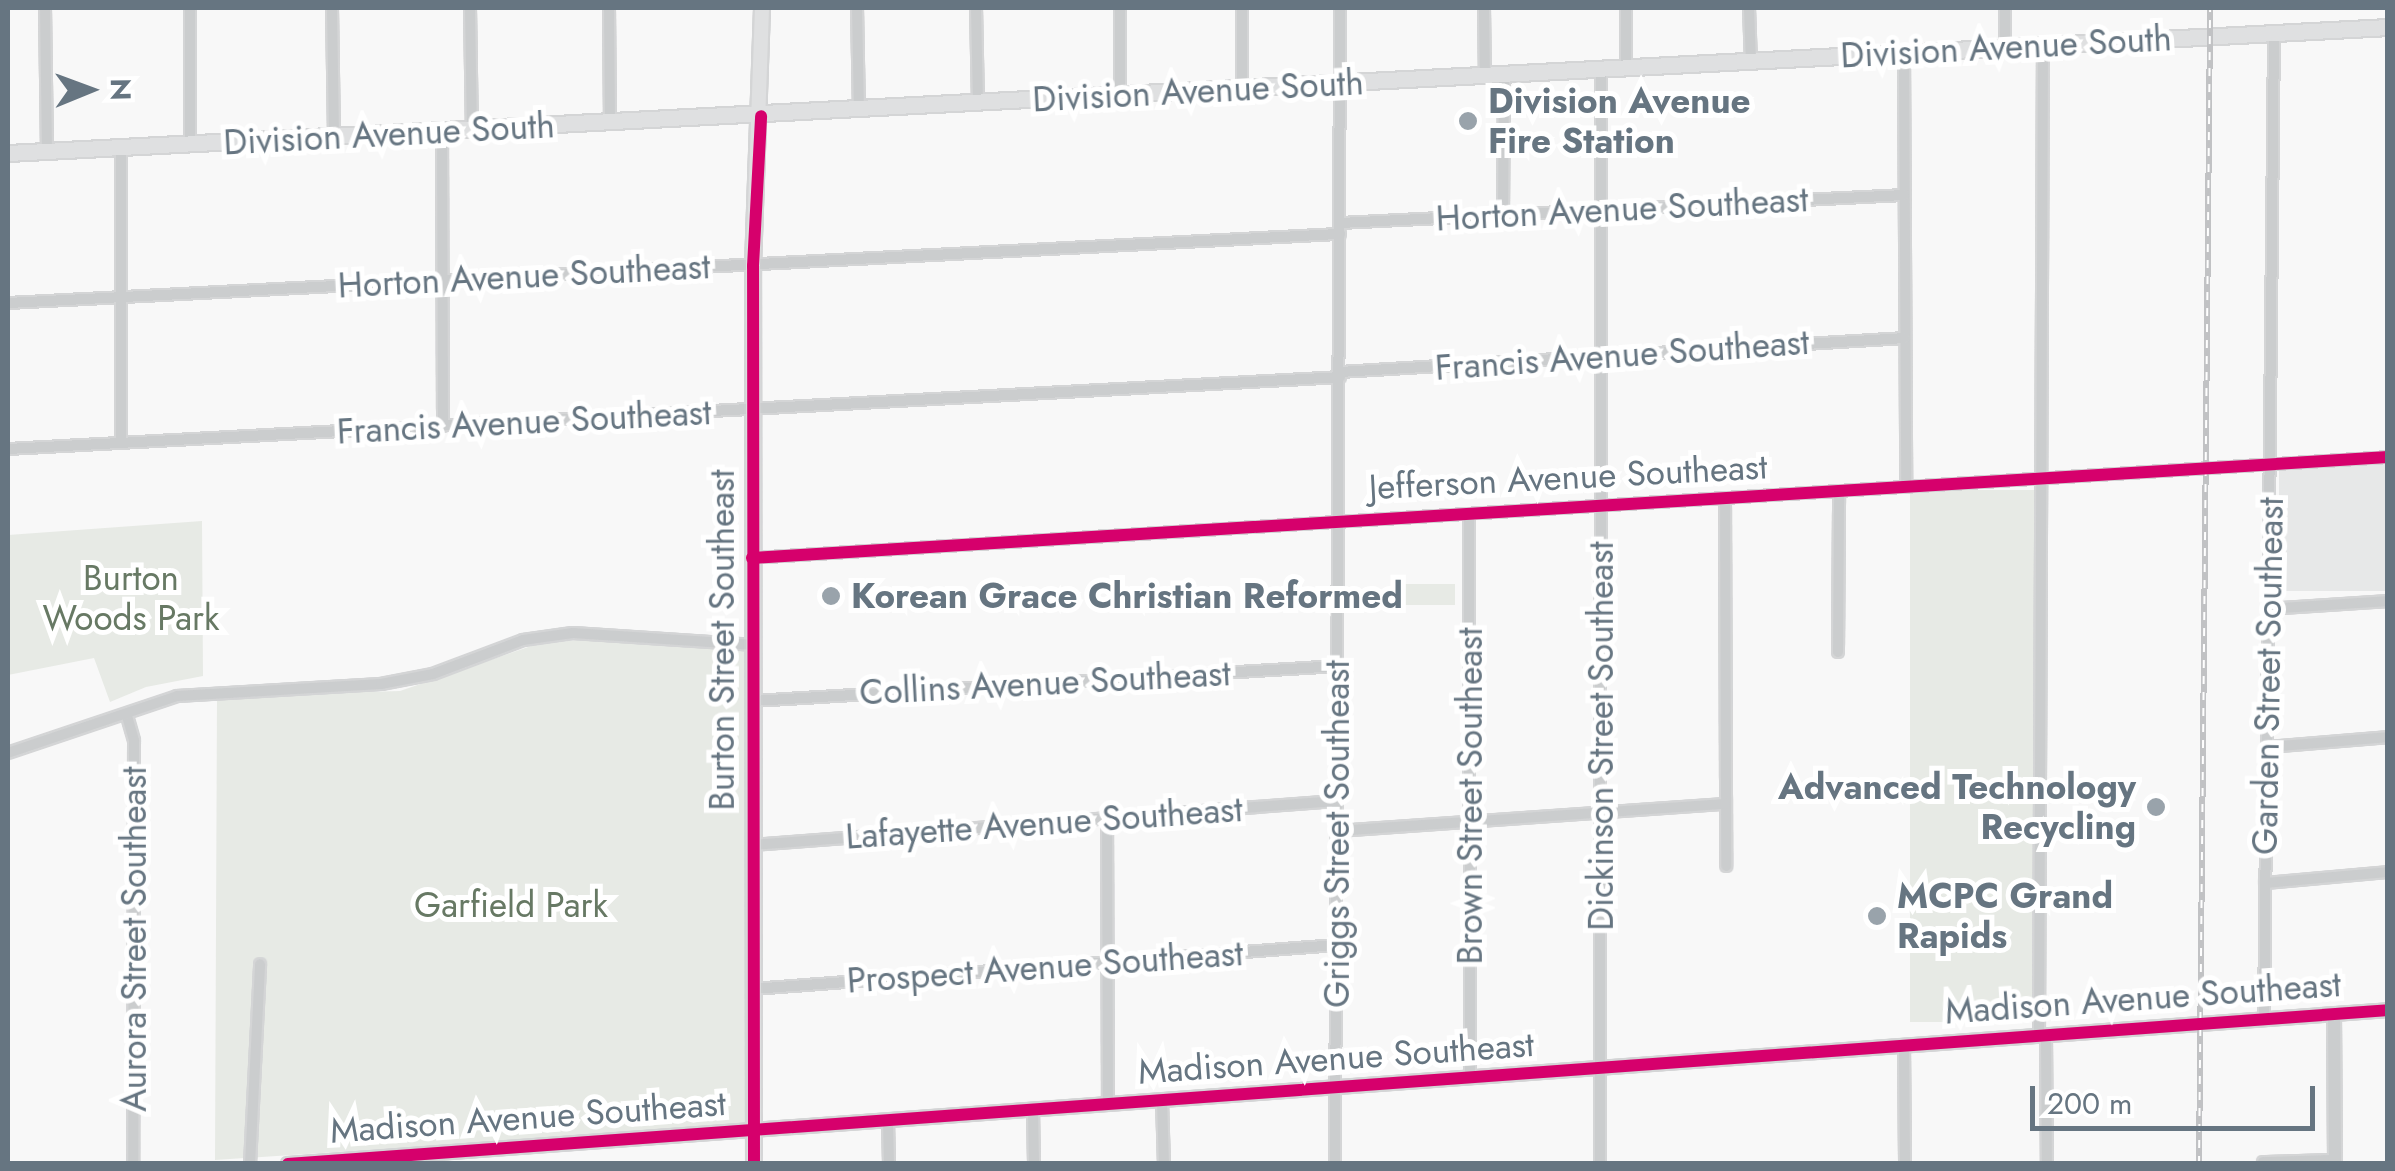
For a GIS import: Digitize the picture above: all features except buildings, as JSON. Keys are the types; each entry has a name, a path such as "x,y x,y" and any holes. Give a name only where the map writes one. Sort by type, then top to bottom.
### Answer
{"main road":[{"name":"Burton Street Southeast","path":"754,1164 753,266 762,8"},
{"name":"Division Avenue South","path":"8,153 2388,27"}],"street":[{"path":"45,8 47,151"},
{"path":"190,8 190,144"},
{"path":"332,8 334,136"},
{"path":"470,8 472,130"},
{"path":"608,8 610,124"},
{"path":"857,8 859,110"},
{"path":"976,8 978,104"},
{"path":"1120,8 1120,96"},
{"path":"1242,8 1242,89"},
{"name":"Griggs Street Southeast","path":"1335,1164 1340,8"},
{"path":"1484,8 1485,76"},
{"path":"1626,8 1626,68"},
{"path":"1749,8 1751,62"},
{"path":"2005,8 2005,48"},
{"name":"Garden Street Southeast","path":"2264,1020 2273,464 2274,32"},
{"path":"2043,45 2042,1036 2047,1164"},
{"path":"1904,53 1906,486"},
{"name":"Dickinson Street Southeast","path":"1600,1164 1601,69"},
{"path":"1503,215 1504,74"},
{"path":"442,132 443,426"},
{"path":"121,148 121,443"},
{"name":"Horton Avenue Southeast","path":"8,303 444,278 753,266 1503,215 1904,195"},
{"name":"Francis Avenue Southeast","path":"8,449 753,410 1905,338"},
{"name":"Jefferson Avenue Southeast","path":"752,558 2388,456"},
{"path":"1838,491 1838,652"},
{"path":"1725,498 1726,866"},
{"name":"Brown Street Southeast","path":"1469,514 1470,1078"},
{"path":"2268,609 2388,600"},
{"path":"8,754 217,688 365,685 433,674 523,640 572,632 752,645"},
{"name":"Collins Avenue Southeast","path":"753,701 1338,666"},
{"name":"Aurora Street Southeast","path":"127,716 134,740 133,1164"},
{"path":"2267,747 2388,737"},
{"name":"Lafayette Avenue Southeast","path":"752,845 1336,801"},
{"path":"1337,831 1726,804"},
{"path":"1107,818 1108,1105"},
{"path":"2264,883 2388,872"},
{"name":"Prospect Avenue Southeast","path":"753,989 1337,945"},
{"path":"250,1164 260,964"},
{"name":"Madison Avenue Southeast","path":"288,1164 2388,1010"},
{"path":"2262,1162 2335,1162 2334,1015"},
{"path":"1904,1046 1905,1164"},
{"path":"1162,1101 1164,1164"},
{"path":"1033,1111 1034,1164"},
{"path":"888,1122 889,1164"}],"shaded area":[{"path":"2279,464 2387,464 2387,591 2279,591"}],"green space":[{"path":"1910,490 2039,490 2039,1022 1910,1022"},
{"name":"Burton Woods Park","path":"202,521 203,676 146,687 110,702 94,658 8,675 8,535"},
{"path":"1401,584 1455,584 1455,605 1401,605"},
{"name":"Garfield Park","path":"575,640 748,645 746,1125 215,1160 217,696 400,691 531,646"}],"railway":[{"path":"2199,1164 2210,8"}],"cycle path":[{"path":"754,1164 753,266 761,116"},
{"path":"752,558 2388,457"},
{"path":"288,1164 2388,1010"}],"place":[{"name":"Division Avenue Fire Station","path":"1468,121"},
{"name":"Korean Grace Christian Reformed","path":"831,596"},
{"name":"Advanced Technology Recycling","path":"2156,807"},
{"name":"MCPC Grand Rapids","path":"1877,916"}]}
